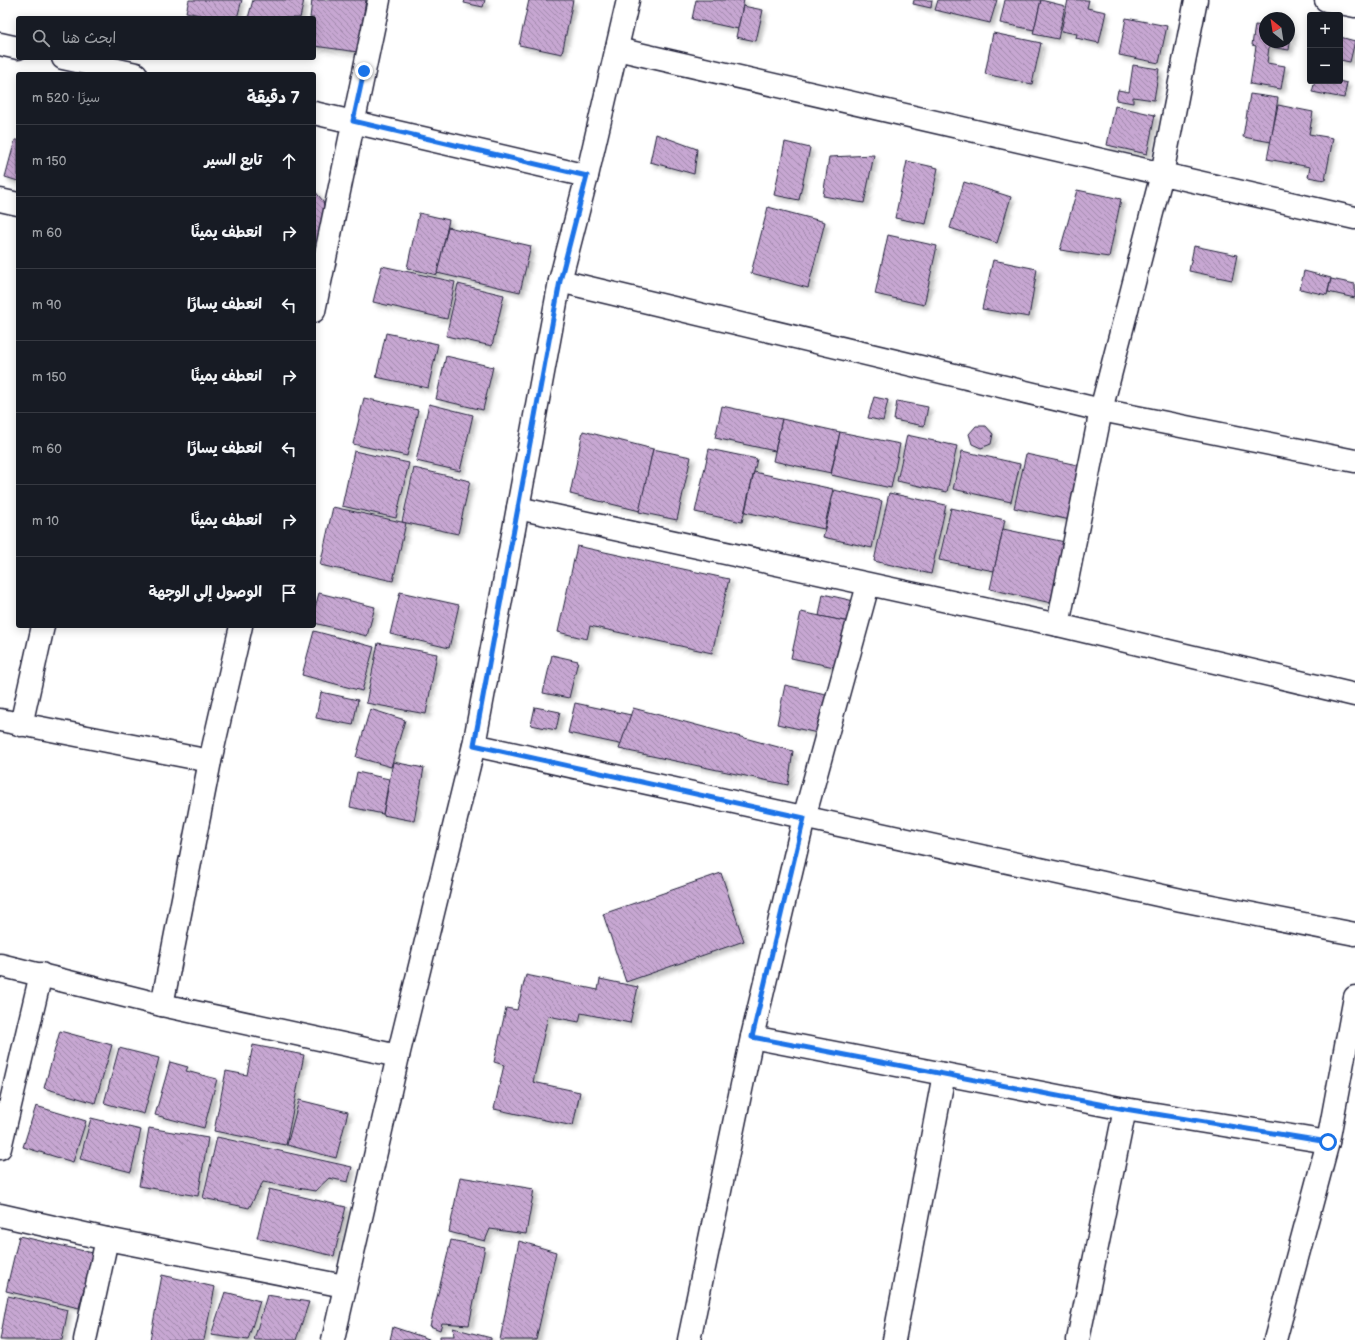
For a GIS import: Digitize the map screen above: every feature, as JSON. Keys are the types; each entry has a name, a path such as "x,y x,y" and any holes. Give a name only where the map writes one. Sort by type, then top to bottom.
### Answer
{"street":[{"path":"316,292 318,274 379,0"},
{"path":"333,1340 344,1286 398,1056 474,745 560,281 587,176 628,0"},
{"path":"1058,625 1101,410 1162,174 1196,0"},
{"path":"1326,0 1355,6"},
{"path":"0,44 16,48"},
{"path":"617,49 1355,218"},
{"path":"72,60 127,72"},
{"path":"316,113 587,176"},
{"path":"0,200 16,204"},
{"path":"560,281 1101,410 1355,461"},
{"path":"518,508 1058,625 1355,694"},
{"path":"689,1340 752,1037 804,818 868,585"},
{"path":"21,725 43,628"},
{"path":"162,1005 210,761 241,628"},
{"path":"0,720 210,761"},
{"path":"474,745 1181,900 1355,934"},
{"path":"0,965 162,1005 398,1056"},
{"path":"0,1148 41,974"},
{"path":"1275,1340 1328,1142 1355,997"},
{"path":"752,1037 1125,1109 1328,1142"},
{"path":"894,1340 944,1074"},
{"path":"1078,1340 1125,1109"},
{"path":"0,1215 107,1239 344,1286"},
{"path":"85,1340 107,1239"}],"building":[{"path":"189,0 242,0 238,16 204,16 186,12"},
{"path":"253,0 304,0 300,16 249,16"},
{"path":"312,0 366,0 358,52 316,46 316,16 310,16"},
{"path":"465,0 485,0 483,7 464,3"},
{"path":"529,0 573,0 562,54 519,45"},
{"path":"696,0 744,0 738,29 692,19"},
{"path":"914,0 932,0 931,8 913,4"},
{"path":"938,0 997,0 990,23 935,10"},
{"path":"1005,0 1041,0 1034,30 1000,23"},
{"path":"1041,0 1065,6 1058,39 1033,34"},
{"path":"1068,0 1089,0 1087,8 1106,12 1099,43 1076,38 1077,34 1061,31"},
{"path":"743,6 763,10 756,41 736,37"},
{"path":"1126,18 1167,26 1159,63 1119,55"},
{"path":"1255,25 1259,25 1259,48 1269,48 1267,63 1285,66 1281,89 1250,84 1256,46 1252,45"},
{"path":"993,33 1041,43 1032,84 985,74"},
{"path":"1343,38 1355,41 1350,62 1343,61"},
{"path":"1276,48 1289,48 1289,50"},
{"path":"1133,65 1159,69 1154,100 1133,97 1133,103 1116,100 1118,90 1129,92"},
{"path":"1347,83 1344,98 1312,92 1314,84"},
{"path":"1250,94 1278,98 1271,142 1243,137"},
{"path":"1278,105 1313,112 1309,134 1333,138 1325,180 1308,177 1310,167 1267,159"},
{"path":"1115,106 1155,115 1147,154 1107,145"},
{"path":"656,134 697,149 694,174 650,162"},
{"path":"15,140 16,140 16,180 5,177"},
{"path":"785,142 810,148 799,200 774,195"},
{"path":"874,155 864,203 823,196 829,157"},
{"path":"907,161 938,168 926,224 895,218"},
{"path":"964,182 1011,197 997,243 950,228"},
{"path":"1077,190 1121,199 1109,257 1060,250"},
{"path":"316,192 323,201 327,219 322,233 316,240"},
{"path":"768,207 825,222 808,288 751,273"},
{"path":"419,213 449,220 437,275 407,268"},
{"path":"448,227 531,246 520,292 437,273"},
{"path":"888,235 937,246 924,305 875,294"},
{"path":"1194,246 1237,255 1232,280 1189,271"},
{"path":"993,260 1037,269 1029,317 982,309"},
{"path":"382,266 455,282 447,319 373,302"},
{"path":"1304,271 1331,278 1327,295 1300,289"},
{"path":"1331,279 1355,284 1355,298 1328,292"},
{"path":"458,284 504,295 492,346 446,336"},
{"path":"386,333 438,344 428,388 376,377"},
{"path":"446,356 493,367 483,410 436,399"},
{"path":"874,397 888,400 883,421 868,418"},
{"path":"364,398 418,410 407,456 353,444"},
{"path":"897,401 928,407 924,426 894,420"},
{"path":"429,404 473,415 460,471 416,461"},
{"path":"722,406 782,419 775,451 715,438"},
{"path":"782,419 840,432 831,473 773,461"},
{"path":"976,426 986,426 993,434 991,444 981,448 972,444 969,434"},
{"path":"583,431 653,449 640,511 570,494"},
{"path":"840,432 900,444 891,488 831,475"},
{"path":"907,435 957,446 947,492 897,481"},
{"path":"653,449 691,457 677,520 639,512"},
{"path":"709,449 757,459 742,522 695,512"},
{"path":"354,451 409,463 396,518 342,506"},
{"path":"962,451 1020,464 1011,502 953,489"},
{"path":"1026,454 1082,466 1070,520 1014,508"},
{"path":"414,468 470,481 458,534 402,522"},
{"path":"754,472 833,489 824,529 745,512"},
{"path":"834,490 882,501 872,548 823,537"},
{"path":"889,493 946,505 931,574 874,561"},
{"path":"333,507 406,523 393,581 320,565"},
{"path":"951,508 1005,520 994,571 939,560"},
{"path":"1003,529 1065,542 1051,603 990,589"},
{"path":"577,546 729,579 712,653 590,626 587,639 558,632"},
{"path":"400,592 459,605 449,648 390,634"},
{"path":"319,593 375,607 367,636 316,623 316,604"},
{"path":"823,594 854,601 849,622 819,616"},
{"path":"801,612 849,622 839,668 791,658"},
{"path":"314,631 374,647 362,691 302,675"},
{"path":"378,643 437,654 426,714 366,703"},
{"path":"552,655 578,661 569,698 543,693"},
{"path":"785,685 830,695 822,734 777,724"},
{"path":"321,692 358,700 353,725 316,718"},
{"path":"575,703 631,715 624,745 568,733"},
{"path":"535,707 560,712 556,730 531,725"},
{"path":"633,708 793,751 788,785 619,749"},
{"path":"370,709 405,720 391,767 356,757"},
{"path":"393,762 424,768 414,821 383,815"},
{"path":"357,772 389,779 383,814 350,807"},
{"path":"721,873 744,941 626,982 603,914"},
{"path":"526,975 598,990 600,979 638,987 630,1023 581,1013 579,1022 548,1016 533,1082 580,1092 573,1126 494,1109 504,1065 494,1062 506,1008 517,1010"},
{"path":"60,1031 112,1045 95,1103 44,1088"},
{"path":"253,1045 304,1055 286,1145 214,1131 226,1071 247,1075"},
{"path":"119,1048 159,1058 144,1114 104,1103"},
{"path":"170,1062 188,1067 186,1071 217,1079 204,1128 155,1115"},
{"path":"299,1100 348,1112 336,1158 287,1145"},
{"path":"36,1106 86,1121 73,1162 23,1147"},
{"path":"91,1118 141,1130 131,1172 80,1159"},
{"path":"149,1128 208,1138 198,1196 139,1186"},
{"path":"217,1137 352,1167 348,1182 329,1178 315,1191 263,1182 249,1208 203,1198"},
{"path":"460,1177 534,1189 526,1234 490,1229 485,1241 449,1232"},
{"path":"269,1189 346,1207 334,1256 257,1238"},
{"path":"19,1236 93,1253 79,1308 6,1291"},
{"path":"451,1240 485,1247 469,1325 442,1323 440,1330 430,1326"},
{"path":"519,1241 556,1252 536,1340 500,1340"},
{"path":"162,1275 215,1287 204,1340 150,1340"},
{"path":"225,1292 260,1301 248,1340 211,1335"},
{"path":"267,1295 309,1302 296,1340 254,1340"},
{"path":"8,1296 68,1310 62,1340 0,1340"},
{"path":"393,1327 429,1339 429,1340 390,1340"},
{"path":"453,1328 491,1338 491,1340 440,1340 440,1336 454,1336"}],"route":[{"path":"364,71 353,121 587,176 560,281 474,745 804,818 752,1037 1125,1109 1328,1142"}]}
